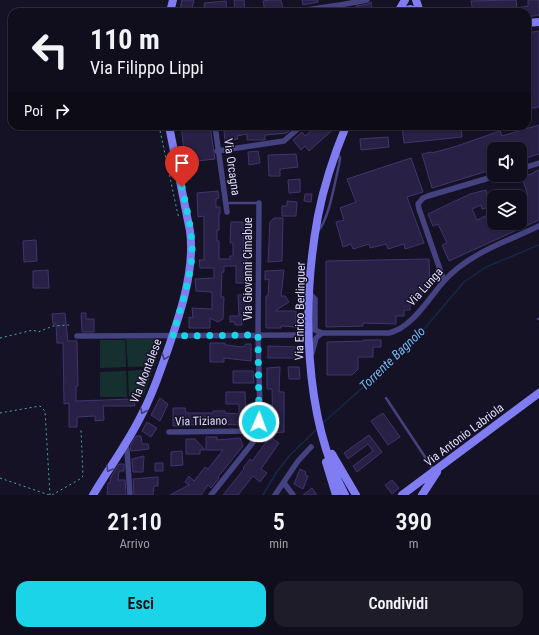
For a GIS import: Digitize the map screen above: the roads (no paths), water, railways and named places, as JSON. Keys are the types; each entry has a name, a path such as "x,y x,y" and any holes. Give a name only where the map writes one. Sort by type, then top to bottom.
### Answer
{"main road":[{"name":"Via Montalese","path":"93,495 142,414 158,378 173,336 190,270 192,246 188,218 170,130"},
{"name":"Via Enrico Berlinguer","path":"344,130 324,190 315,234 310,294 310,359 317,415 326,448 345,495"},
{"name":"Via Antonio Labriola","path":"406,493 538,397"},
{"path":"323,437 325,459 336,495"},
{"path":"326,448 334,456 345,479 356,495"},
{"path":"422,495 437,469"},
{"path":"406,493 418,495"}],"street":[{"path":"319,8 367,0"},
{"name":"Via Orcagna","path":"215,130 217,151 227,212"},
{"path":"217,151 284,141 296,130"},
{"path":"527,167 539,163"},
{"path":"444,281 418,204 423,198 428,196 487,179"},
{"name":"Via Giovanni Cimabue","path":"258,431 260,413 258,335 259,203"},
{"name":"Via Lunga","path":"322,333 389,333 397,331 408,323 444,281 461,265 477,255 539,226"},
{"path":"310,294 315,300 316,330 322,333 316,338 310,359"},
{"path":"77,336 300,335"},
{"path":"211,495 254,441 258,431"},
{"name":"Via Tiziano","path":"169,432 258,431"},
{"path":"125,444 128,450 130,495"},
{"path":"276,495 298,461 311,447"},
{"path":"284,483 293,495"}],"lane":[{"path":"226,203 259,203"},
{"path":"386,398 437,469"}],"waterway":[{"name":"Torrente Bagnolo","path":"323,423 388,365 424,329 464,282 486,267 539,245"},
{"name":"Torrente Bagnolo","path":"263,495 276,473 290,455 317,429"}]}
